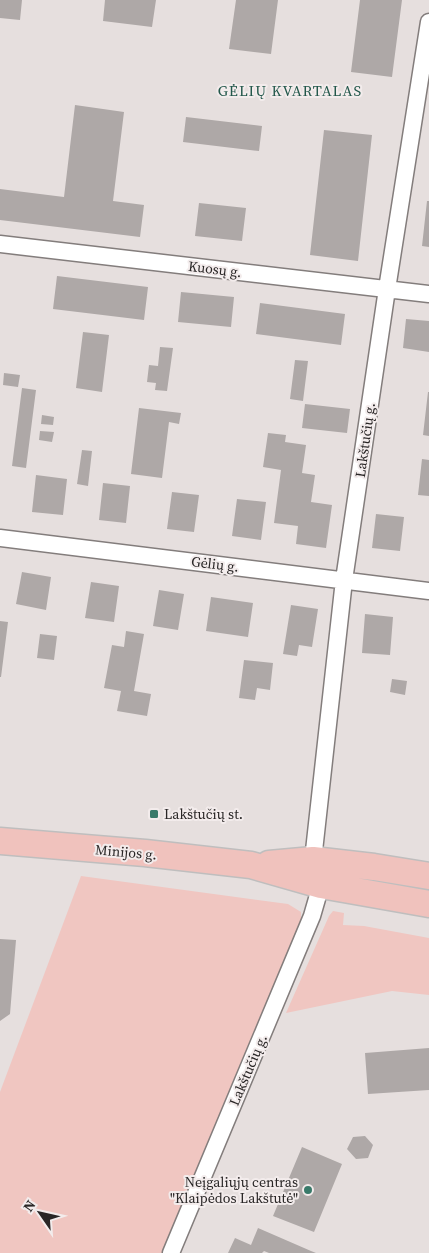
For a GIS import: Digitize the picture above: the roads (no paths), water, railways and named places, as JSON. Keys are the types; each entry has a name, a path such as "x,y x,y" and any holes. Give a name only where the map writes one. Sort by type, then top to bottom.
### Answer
{"main road":[{"name":"Minijos g.","path":"0,842 145,853 251,865 321,885 429,904"},
{"name":"Minijos g.","path":"251,865 313,860 429,876"}],"street":[{"name":"Lakštučių g.","path":"313,860 344,580 429,22"},
{"name":"Kuosų g.","path":"0,244 429,294"},
{"name":"Gėlių g.","path":"0,538 429,591"},
{"name":"Lakštučių g.","path":"171,1253 312,916 321,885"}],"place":[{"name":"Lakštučių st.","path":"154,814"},
{"name":"Neįgaliųjų centras \"Klaipėdos Lakštutė\"","path":"308,1190"}],"district":[{"name":"GĖLIŲ KVARTALAS","path":"290,90"}]}
